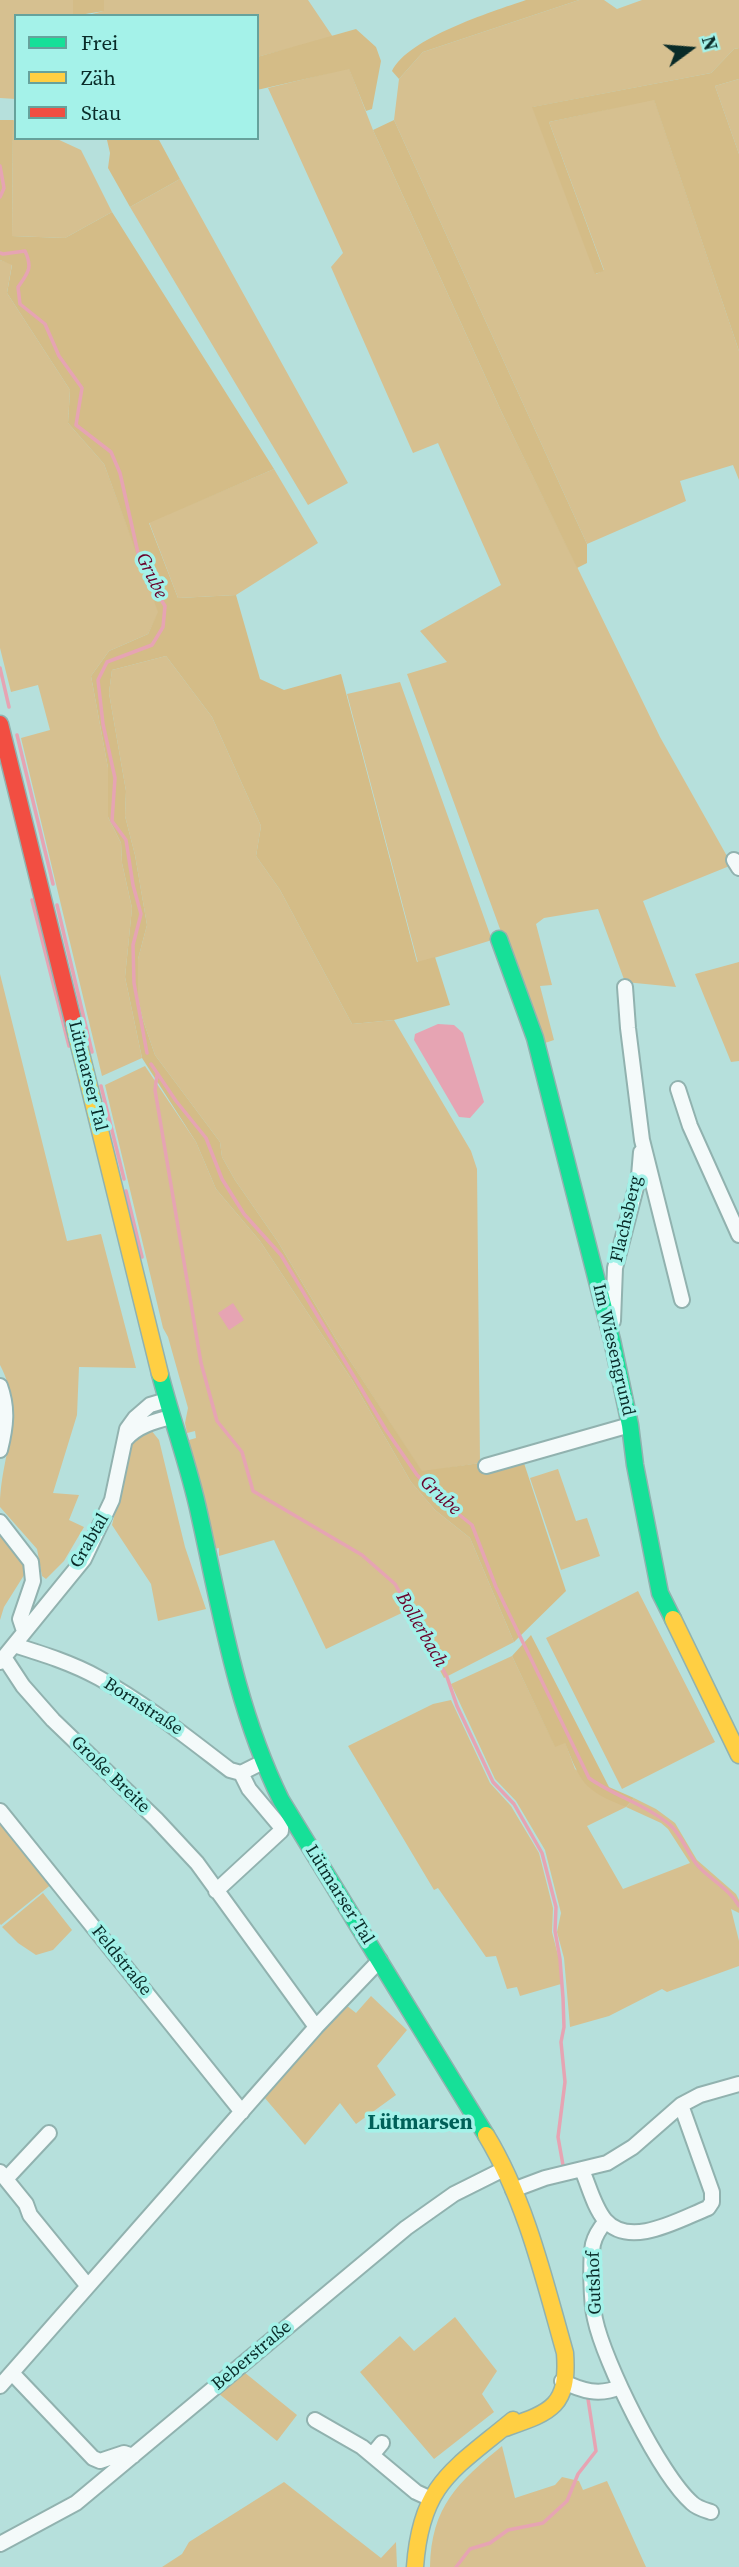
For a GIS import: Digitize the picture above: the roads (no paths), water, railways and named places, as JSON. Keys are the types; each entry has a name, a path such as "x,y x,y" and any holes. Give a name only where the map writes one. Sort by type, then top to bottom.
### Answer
{"main road":[{"name":"Lütmarser Tal","path":"0,724 167,1399 172,1423 174,1461 195,1550 216,1602 262,1762 294,1822 489,2140 513,2190"},
{"name":"Im Wiesengrund","path":"499,939 535,1038 612,1340 660,1594 739,1755"},
{"path":"415,2567 415,2542 419,2521 429,2498 445,2475 505,2428 548,2411 559,2401 563,2392 565,2353 535,2246 513,2190"}],"street":[{"name":"Flachsberg","path":"625,987 642,1140 682,1300"},
{"path":"678,1088 690,1126 739,1235"},
{"name":"Flachsberg","path":"612,1340 615,1268 639,1176 642,1140"},
{"path":"0,1385 6,1420 0,1450"},
{"name":"Grabtal","path":"2,1660 84,1559 112,1500 128,1429 149,1405 167,1399"},
{"path":"125,1440 134,1431 172,1423"},
{"path":"486,1466 630,1425"},
{"path":"0,1522 31,1562 33,1581 20,1619 24,1630"},
{"name":"Bornstraße","path":"14,1645 49,1656 98,1677 167,1721 230,1770 241,1773"},
{"name":"Große Breite","path":"2,1660 53,1720 156,1818 197,1863 316,2027"},
{"path":"216,1891 281,1831 249,1789 241,1773 262,1762"},
{"name":"Feldstraße","path":"0,1811 242,2112"},
{"path":"0,2386 316,2027 380,1960"},
{"path":"513,2190 545,2178 607,2163 633,2147 681,2105 700,2095 739,2084"},
{"path":"582,2170 598,2209 606,2221 624,2232 648,2230 708,2208 712,2202 712,2192 681,2105"},
{"path":"49,2133 3,2176 26,2204 30,2215 87,2285"},
{"name":"Beberstraße","path":"0,2544 76,2502 405,2228 454,2194 504,2169"},
{"name":"Gutshof","path":"606,2221 593,2242 595,2319 620,2387 678,2489 694,2505 711,2512"},
{"path":"12,2373 93,2458 100,2461 124,2453 133,2456"},
{"path":"562,2381 575,2388 593,2392 607,2392 620,2387"},
{"path":"315,2420 346,2437 372,2455 416,2493 429,2498"},
{"path":"372,2455 382,2443"}],"waterway":[{"name":"Grube","path":"0,166 4,188 0,197"},
{"name":"Grube","path":"0,253 25,251 29,266 18,287 20,304 45,324 59,356 82,388 76,425 111,452 120,473 138,553 165,606 163,627 152,645 107,662 98,680 103,724 115,778 112,821 126,840 141,914 133,945 134,983 147,1053"},
{"path":"0,668 9,707"},
{"path":"17,735 53,884"},
{"path":"32,900 69,1046"},
{"path":"57,905 92,1052"},
{"name":"Grube","path":"151,1064 206,1138 222,1179 244,1214 281,1255 386,1430 417,1475 472,1525 496,1587 589,1778 669,1824 696,1863 731,1895 739,1906"},
{"name":"Bollerbach","path":"157,1075 155,1090 201,1363 217,1421 242,1452 253,1491 362,1555 395,1584 447,1677 457,1706 493,1782 514,1804 542,1853 556,1907 555,1931 563,1998 564,2027 561,2042 565,2082 558,2137 563,2165"},
{"path":"101,1086 124,1179"},
{"path":"126,1191 142,1257"},
{"name":"Bollerbach","path":"456,2567 470,2549 490,2543 508,2530 543,2523 567,2501 578,2474 596,2451 588,2399"}],"district":[{"name":"Lütmarsen","path":"420,2124"}]}
